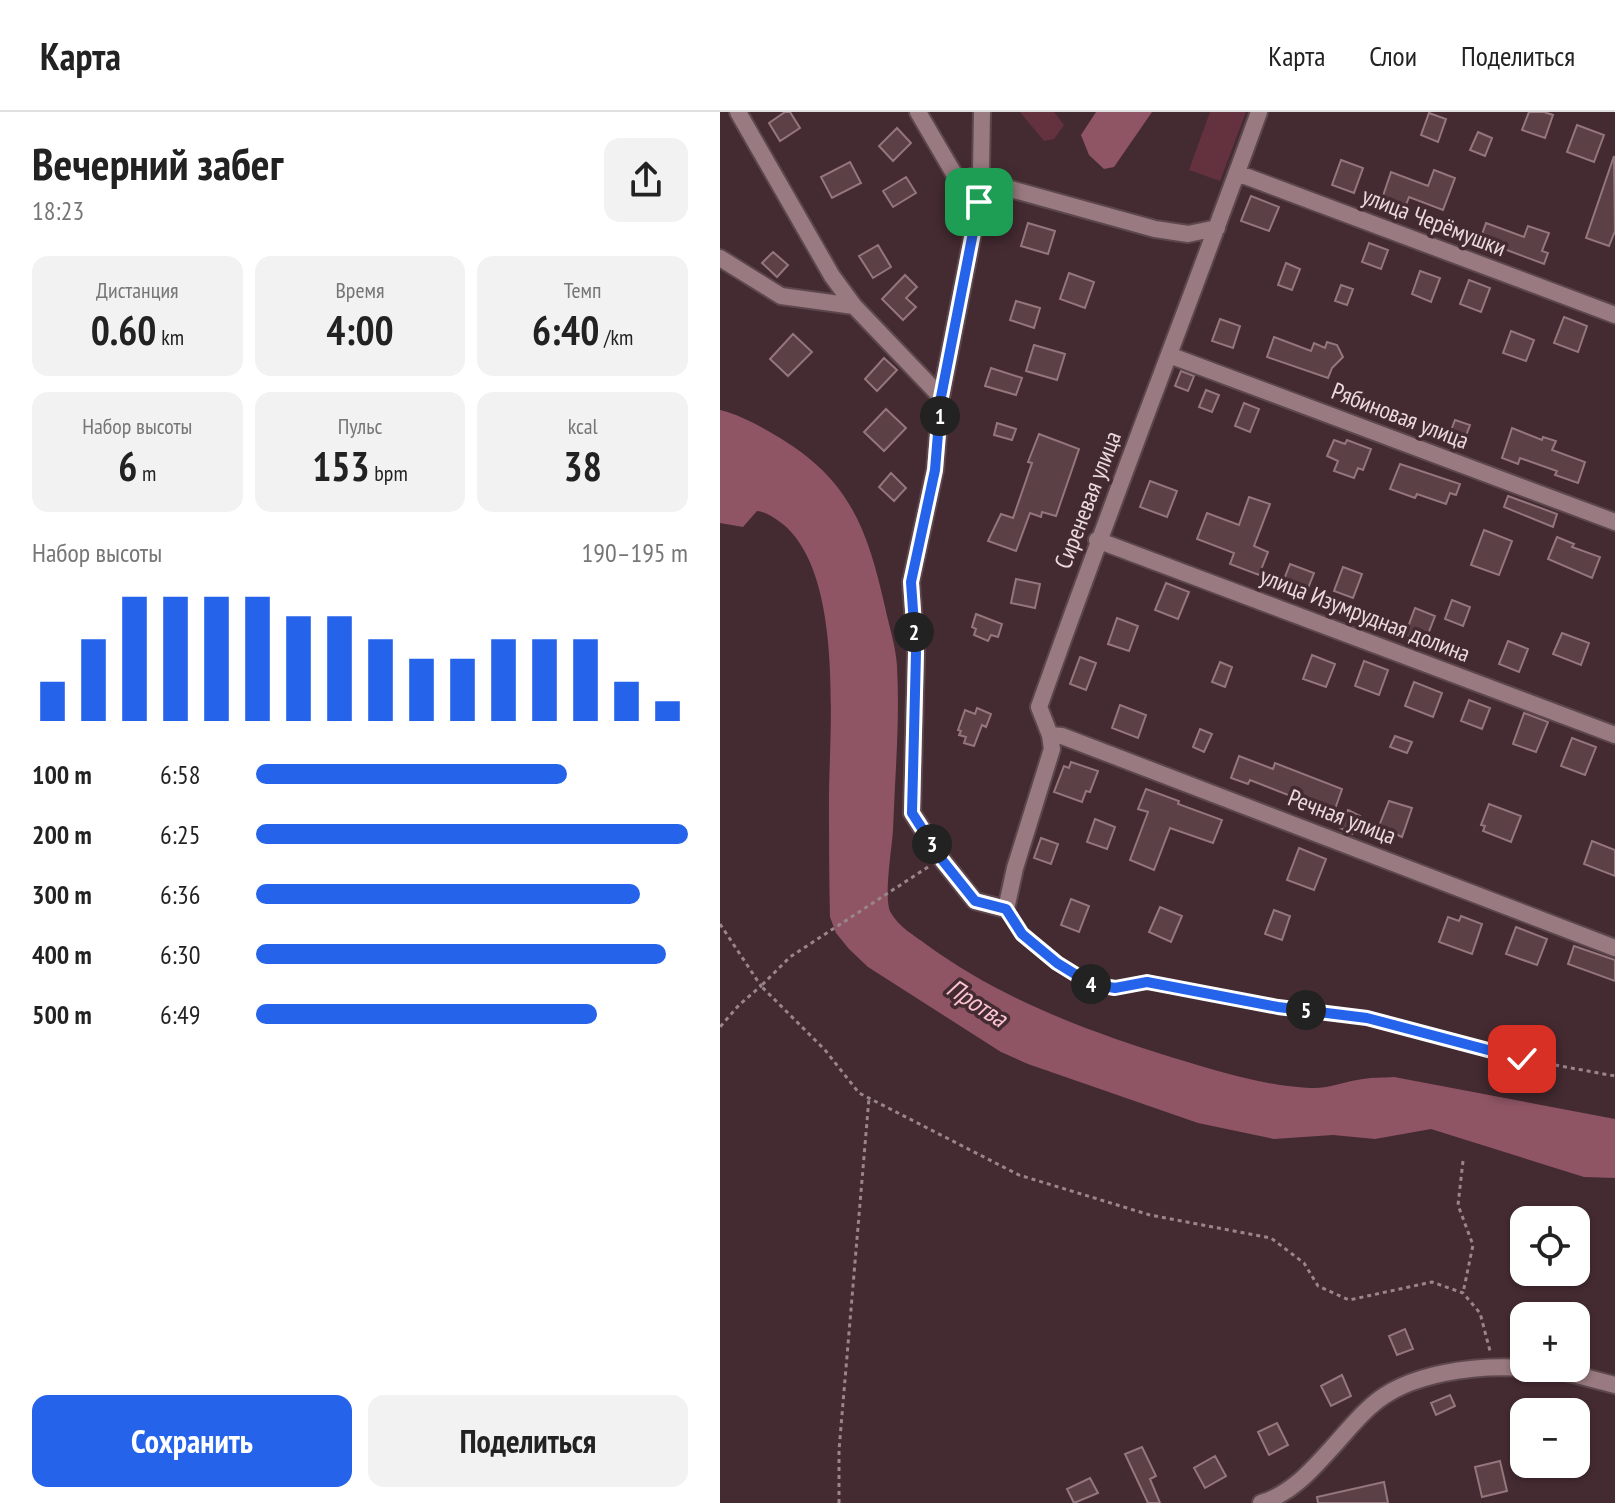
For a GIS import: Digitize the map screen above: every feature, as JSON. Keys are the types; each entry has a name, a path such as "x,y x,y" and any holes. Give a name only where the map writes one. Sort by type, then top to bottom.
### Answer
{"street":[{"path":"738,112 832,276 854,306 941,397"},
{"path":"918,112 960,184 979,202"},
{"path":"960,184 981,172 982,112"},
{"name":"Сиреневая улица","path":"1006,909 1015,868 1052,749 1039,707 1097,540 1259,112"},
{"name":"улица Черёмушки","path":"1237,173 1615,315"},
{"path":"1006,909 975,901 943,861 912,813 916,653 911,582 935,470 941,397 979,202 996,185 1155,229 1188,234 1217,228"},
{"path":"720,258 781,296 854,306"},
{"name":"Рябиновая улица","path":"1169,355 1615,522"},
{"name":"улица Изумрудная долина","path":"1097,540 1615,735"},
{"name":"Речная улица","path":"1050,735 1062,736 1615,948"},
{"path":"1261,1503 1275,1499 1305,1477 1373,1404 1415,1379 1494,1366 1510,1367"},
{"path":"1590,1378 1615,1385"}],"path":[{"path":"720,1027 790,957 921,870"},
{"path":"1006,909 1022,934 1057,963 1091,984 1115,988 1147,982 1278,1007 1367,1018 1522,1059 1615,1076"},
{"path":"720,924 761,986 825,1050 859,1093 1019,1175 1150,1215 1271,1238 1304,1263 1318,1286 1349,1300 1432,1282 1463,1293 1480,1313 1494,1366"},
{"path":"839,1503 839,1450 869,1098"},
{"path":"1463,1161 1458,1205 1473,1245 1463,1293"}],"shaded area":[{"path":"1020,112 1054,112 1064,125 1054,139 1044,141"},
{"path":"1210,112 1246,112 1220,181 1189,170"}],"water":[{"path":"1096,112 1152,112 1114,167 1104,169 1089,155 1081,135"},
{"name":"Протва","path":"720,410 742,417 775,435 821,469 851,507 871,552 897,666 897,748 888,898 891,913 903,927 985,982 1046,1012 1141,1048 1224,1073 1310,1088 1367,1078 1394,1077 1615,1119 1615,1178 1584,1177 1431,1129 1375,1139 1333,1135 1274,1139 1198,1123 1001,1052 868,967 836,933 830,917 831,691 824,614 816,578 803,548 784,525 771,516 757,511 743,527 720,523"}],"building":[{"path":"790,112 800,128 780,141 769,123"},
{"path":"1529,112 1553,115 1545,138 1522,130"},
{"path":"1429,113 1446,119 1438,142 1421,135"},
{"path":"1577,125 1604,135 1594,162 1567,152"},
{"path":"897,128 911,143 893,161 879,146"},
{"path":"1478,132 1492,138 1485,156 1470,150"},
{"path":"1614,156 1615,231 1609,246 1586,238"},
{"path":"1341,160 1363,168 1354,193 1332,185"},
{"path":"850,162 861,183 832,198 821,177"},
{"path":"1434,170 1455,178 1443,210 1409,197 1404,210 1381,202 1391,172 1428,186"},
{"path":"906,177 916,193 893,207 883,191"},
{"path":"1251,196 1279,207 1269,231 1241,221"},
{"path":"1028,223 1055,231 1048,254 1021,246"},
{"path":"1486,223 1524,237 1528,226 1549,233 1542,251 1548,253 1544,264 1480,240"},
{"path":"1369,243 1388,250 1381,269 1362,262"},
{"path":"878,245 891,267 873,278 859,256"},
{"path":"773,252 788,265 777,277 762,263"},
{"path":"1286,263 1300,269 1292,290 1278,285"},
{"path":"1420,271 1440,278 1431,302 1412,294"},
{"path":"1069,273 1094,282 1085,308 1060,299"},
{"path":"905,275 917,287 906,298 916,307 903,320 882,299"},
{"path":"1469,280 1490,288 1481,312 1460,304"},
{"path":"1341,285 1353,289 1347,305 1335,301"},
{"path":"1016,301 1040,308 1034,328 1010,320"},
{"path":"1564,317 1587,326 1578,352 1554,343"},
{"path":"1220,319 1240,326 1233,348 1212,341"},
{"path":"1511,331 1534,340 1526,361 1503,353"},
{"path":"793,334 812,352 788,376 770,359"},
{"path":"1274,337 1311,351 1314,343 1325,348 1327,342 1337,345 1343,357 1332,368 1328,378 1267,357"},
{"path":"1034,345 1065,354 1057,380 1026,371"},
{"path":"884,358 897,370 877,391 865,379"},
{"path":"991,368 1022,378 1016,395 985,386"},
{"path":"1181,371 1194,376 1188,391 1175,386"},
{"path":"1206,390 1219,395 1212,412 1199,407"},
{"path":"1244,403 1259,409 1250,432 1235,426"},
{"path":"886,409 906,428 884,451 864,432"},
{"path":"1455,420 1470,425 1462,446 1447,441"},
{"path":"997,423 1016,429 1012,440 994,435"},
{"path":"1512,428 1542,440 1543,437 1556,441 1552,450 1585,462 1578,483 1555,475 1557,471 1520,458 1518,464 1502,458"},
{"path":"1039,434 1079,449 1056,516 1042,512 1041,517 1030,513 1016,551 988,541 1001,514 1013,518"},
{"path":"1334,440 1345,444 1347,440 1371,449 1363,470 1358,468 1354,478 1334,471 1338,461 1327,456"},
{"path":"1400,464 1460,484 1456,495 1450,493 1446,504 1390,489"},
{"path":"891,473 906,488 894,501 879,487"},
{"path":"1150,481 1177,491 1167,517 1140,507"},
{"path":"1508,496 1557,514 1553,527 1504,507"},
{"path":"1249,497 1270,504 1254,546 1268,552 1259,575 1230,564 1234,553 1197,539 1207,513 1239,525"},
{"path":"1484,530 1512,541 1499,575 1471,565"},
{"path":"1557,537 1574,544 1572,547 1600,557 1592,578 1548,559"},
{"path":"1290,564 1314,573 1305,596 1281,587"},
{"path":"1343,567 1362,574 1353,598 1334,591"},
{"path":"1016,579 1040,584 1035,608 1011,603"},
{"path":"1166,583 1189,592 1178,619 1155,610"},
{"path":"1452,600 1470,607 1463,626 1445,619"},
{"path":"1415,608 1435,616 1425,642 1405,635"},
{"path":"976,614 1002,624 998,637 991,635 988,641 974,635 976,629 972,627"},
{"path":"1117,618 1138,626 1129,651 1108,644"},
{"path":"1562,633 1589,643 1581,665 1553,654"},
{"path":"1508,641 1528,649 1519,672 1499,664"},
{"path":"1312,655 1335,664 1326,687 1303,679"},
{"path":"1080,657 1096,663 1086,690 1070,684"},
{"path":"1364,661 1388,670 1379,695 1355,686"},
{"path":"1220,662 1232,667 1225,687 1212,682"},
{"path":"1414,682 1442,693 1433,717 1405,706"},
{"path":"1469,700 1490,708 1482,729 1461,721"},
{"path":"1120,705 1146,715 1138,738 1112,728"},
{"path":"977,708 991,714 986,727 982,725 974,746 964,743 966,737 959,735 961,731 958,730 965,710 975,714"},
{"path":"1524,713 1548,722 1536,752 1513,744"},
{"path":"1200,729 1212,734 1204,752 1193,747"},
{"path":"1395,736 1412,742 1407,753 1390,747"},
{"path":"1572,738 1596,747 1585,775 1561,766"},
{"path":"1239,756 1273,769 1275,763 1342,789 1335,809 1294,793 1293,797 1250,780 1248,784 1231,778"},
{"path":"1071,762 1098,771 1090,792 1086,791 1082,802 1054,792 1064,766 1069,768"},
{"path":"1146,789 1222,820 1213,843 1170,828 1154,870 1130,860 1148,812 1138,809"},
{"path":"1389,801 1412,808 1402,837 1379,826"},
{"path":"1489,804 1521,816 1511,842 1483,831 1485,826 1481,825"},
{"path":"1348,810 1360,816 1352,834 1340,828"},
{"path":"1095,819 1115,827 1107,849 1087,842"},
{"path":"1041,838 1058,844 1051,864 1034,858"},
{"path":"1592,841 1615,850 1615,876 1584,864"},
{"path":"1299,848 1326,859 1314,890 1287,880"},
{"path":"1071,899 1089,906 1079,932 1061,925"},
{"path":"1160,907 1182,916 1171,942 1149,932"},
{"path":"1274,910 1290,916 1282,940 1265,934"},
{"path":"1461,916 1482,924 1472,954 1439,942 1448,917 1459,921"},
{"path":"1516,927 1547,939 1537,965 1506,954"},
{"path":"1574,946 1615,960 1615,981 1568,964"},
{"path":"1405,1329 1413,1349 1397,1355 1389,1336"},
{"path":"1342,1375 1351,1396 1331,1406 1321,1386"},
{"path":"1450,1395 1455,1406 1436,1415 1431,1403"},
{"path":"1277,1423 1288,1445 1269,1455 1258,1432"},
{"path":"1142,1447 1156,1476 1150,1479 1160,1503 1148,1503 1125,1454"},
{"path":"1215,1456 1226,1476 1205,1488 1194,1468"},
{"path":"1500,1461 1507,1491 1482,1497 1475,1467"},
{"path":"1090,1478 1098,1493 1074,1503 1067,1489"},
{"path":"1384,1482 1388,1503 1318,1503 1317,1497"}],"route":[{"path":"979,202 941,397 935,470 911,582 916,653 912,813 943,861 975,901 1006,909 1022,934 1057,963 1091,984 1115,988 1147,982 1278,1007 1367,1018 1522,1059"}]}
